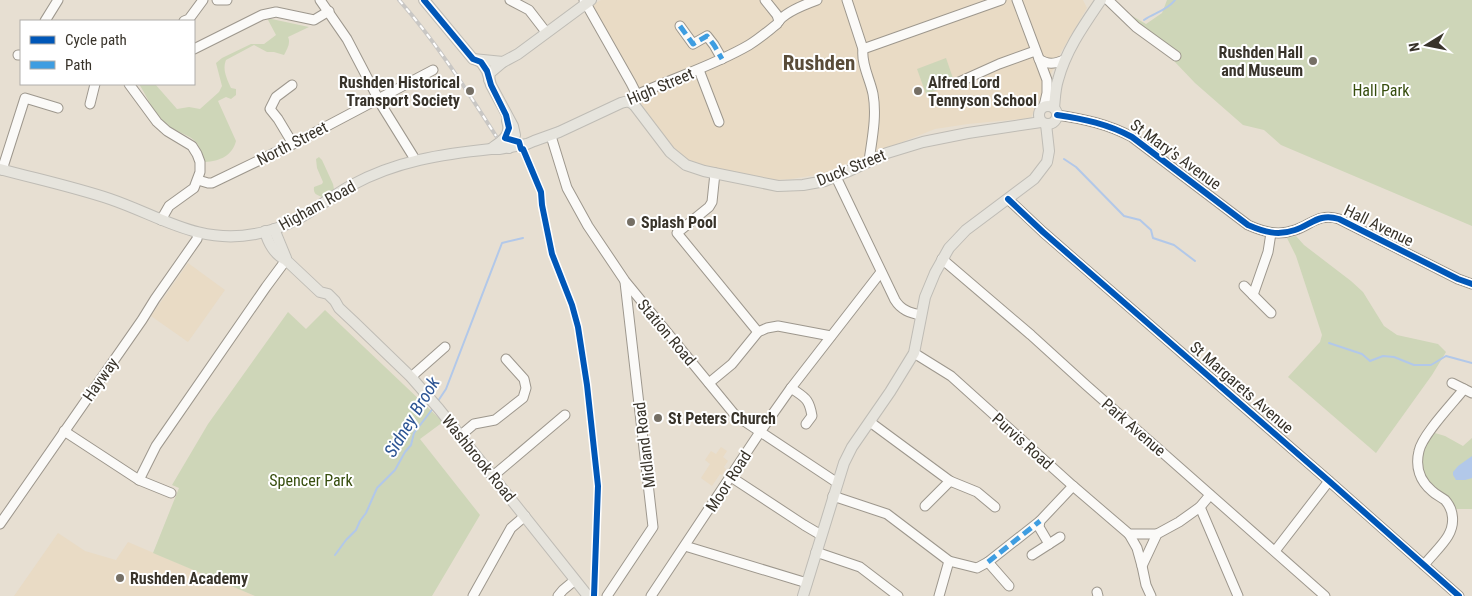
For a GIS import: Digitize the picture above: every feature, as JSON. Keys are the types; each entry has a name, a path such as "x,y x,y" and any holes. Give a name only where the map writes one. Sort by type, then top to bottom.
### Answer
{"main road":[{"path":"424,0 474,59 477,68 488,80 506,115 510,118 513,126 509,148"},
{"path":"1044,123 1053,123 1052,110 1057,81 1064,60 1101,0"},
{"path":"488,80 490,73 503,62 518,54 587,1"},
{"path":"474,59 503,62"},
{"name":"High Street","path":"491,149 509,148 551,136 632,99"},
{"name":"Duck Street","path":"632,99 675,158 686,165 778,186 812,184 836,177 893,150 923,142 968,133 1044,123"},
{"path":"802,596 848,454 914,353 929,284 949,248 966,230 1034,178 1047,162 1048,151 1044,123 1039,113 1052,110"},
{"path":"512,132 524,140 534,140"},
{"path":"491,149 512,132"},
{"name":"Higham Road","path":"1,169 106,198 198,233 224,237 242,236 269,230 298,219 357,182 414,160 491,149"},
{"name":"Washbrook Road","path":"269,230 286,260 320,292 330,296 339,308 436,405 588,596"}],"street":[{"path":"46,20 58,0"},
{"path":"186,20 203,0"},
{"path":"217,0 227,0"},
{"path":"320,0 347,39 382,106 414,160"},
{"path":"510,0 529,10 546,32"},
{"path":"765,0 777,15 778,21"},
{"name":"High Street","path":"632,99 699,70 751,44 778,24 778,21 802,6 817,0"},
{"path":"847,0 863,49 862,56 873,95 874,114 869,161"},
{"path":"863,49 1001,0"},
{"path":"1017,0 1045,75 1052,110"},
{"path":"1108,0 1136,27 1176,56"},
{"path":"587,1 635,90 632,99"},
{"path":"195,48 262,15 276,12 314,20 329,11"},
{"path":"680,26 693,44 707,36 722,59"},
{"path":"1037,55 1045,62 1051,64 1064,60"},
{"path":"959,82 999,64 1037,55"},
{"name":"North Street","path":"198,180 212,183 292,144 433,70"},
{"path":"699,70 719,122"},
{"path":"90,104 95,85"},
{"path":"130,85 162,127 195,150 200,162 200,172 194,188 169,206 161,220"},
{"path":"292,85 276,97 270,110 278,119 292,144"},
{"path":"1,169 25,98 58,108"},
{"name":"St Mary's Avenue","path":"1052,110 1096,122 1132,137 1248,225 1271,233"},
{"name":"Station Road","path":"551,136 567,188 588,226 625,281 735,415 838,482"},
{"path":"715,173 712,202 709,207 677,234 758,332"},
{"path":"836,177 895,300 901,308 913,314 921,315"},
{"name":"St Margarets Avenue","path":"1008,199 1043,232 1459,596"},
{"name":"Hall Avenue","path":"1271,233 1293,231 1318,218 1332,217 1340,219 1458,279 1472,284"},
{"name":"Hayway","path":"0,524 142,320 197,239 198,233"},
{"path":"1253,295 1268,252 1271,233"},
{"name":"Park Avenue","path":"942,259 1032,335 1325,596"},
{"path":"139,480 156,446 286,260"},
{"name":"Moor Road","path":"654,595 760,432 791,388 881,272"},
{"name":"Midland Road","path":"608,596 654,527 625,281"},
{"path":"1244,286 1270,313"},
{"path":"709,383 732,364 758,332 767,328 778,326 832,336"},
{"path":"411,378 445,347"},
{"name":"Purvis Road","path":"914,353 951,376 1129,534 1137,548 1146,585 1151,596"},
{"path":"461,435 474,424 495,420 523,398 526,388 524,379 506,359"},
{"path":"1424,565 1449,535 1453,523 1453,515 1450,507 1444,500 1421,479 1417,465 1419,449 1427,435 1468,391 1452,383"},
{"path":"791,388 809,402 812,416 806,424"},
{"path":"493,476 565,415"},
{"path":"870,422 950,481 977,492 995,507"},
{"path":"64,431 139,480 171,493"},
{"path":"731,477 821,535"},
{"path":"925,506 950,481"},
{"path":"1275,550 1329,481"},
{"path":"833,496 887,514 949,561 977,568 988,562 1040,521 1073,486"},
{"path":"1129,534 1156,534 1178,522 1200,506 1210,495"},
{"path":"1200,506 1238,596"},
{"path":"473,596 511,528 525,516"},
{"path":"1040,521 1039,528 1049,544"},
{"path":"1142,566 1156,534"},
{"path":"1032,555 1060,537"},
{"path":"685,546 806,583"},
{"path":"816,552 860,567 898,596"},
{"path":"939,596 949,561"},
{"path":"988,562 1009,586"},
{"path":"558,596 576,580"}],"shaded area":[{"path":"601,0 1083,0 1087,8 1060,54 1031,118 935,129 822,174 775,180 692,165 676,152 642,106 640,89 592,5"},
{"path":"188,263 225,290 188,342 151,316"},
{"path":"721,447 727,451 723,457 728,461 724,467 726,469 712,486 701,478 710,464 705,460 711,451 716,454"},
{"name":"Rushden Academy","path":"58,533 85,551 116,560 128,542 255,596 14,596"}],"green space":[{"name":"Hall Park","path":"1167,0 1472,0 1472,226 1281,145 1264,130 1243,125 1195,83 1174,61 1124,21 1129,14 1146,24 1162,13"},
{"path":"267,18 309,27 288,37 289,44 284,55 267,52 254,45 226,60 225,74 231,88 236,89 236,95 231,99 226,97 218,101 236,141 232,150 225,157 205,162 202,160 201,151 193,139 174,130 158,117 140,85 156,85 177,109 189,107 200,109 219,92 222,86 216,63 222,58 251,44 264,44 276,35"},
{"path":"946,58 955,84 926,94 917,69"},
{"path":"319,157 334,189 331,193 322,197 314,191 314,187 323,182 317,168 316,159"},
{"path":"1296,236 1304,245 1363,292 1384,326 1397,335 1438,344 1446,352 1432,375 1376,453 1288,377 1320,342 1322,335 1296,256 1287,238"},
{"name":"Spencer Park","path":"325,310 443,422 420,439 480,515 432,596 255,596 153,553 179,488 172,485 208,424 288,312 306,329"},
{"path":"1435,433 1463,446 1472,438 1472,509 1455,509 1423,478 1420,459 1424,445"}],"water":[{"path":"1472,456 1472,478 1456,480 1453,472"}],"waterway":[{"name":"Sidney Brook","path":"1144,20 1165,9 1175,0"},
{"path":"1064,159 1076,167 1124,216 1140,220 1151,230 1153,238 1174,245 1195,261"},
{"name":"Sidney Brook","path":"438,401 446,389 502,243 523,238"},
{"path":"1329,343 1362,354 1370,361 1383,356 1394,357 1414,365 1431,365 1446,356 1472,363"},
{"name":"Sidney Brook","path":"335,555 356,530 377,488 395,470 411,445 414,433 434,407"}],"railway":[{"path":"399,0 438,49 496,136"}],"marked path":[{"path":"680,26 693,44 707,36 722,59"},
{"path":"988,562 1040,521"}],"cycle path":[{"path":"424,0 473,59 481,62 487,71 491,85 506,115 509,128 505,138 519,142 541,192 552,254 572,305 578,327 587,385 598,486 594,596"},
{"path":"1057,115 1096,123 1132,137 1248,225 1265,231 1283,233 1295,230 1321,218 1339,219 1458,279 1472,284"},
{"path":"1008,199 1043,232 1459,596"}],"place":[{"name":"Rushden Hall and Museum","path":"1313,61"},
{"name":"Rushden Historical Transport Society","path":"470,91"},
{"name":"Alfred Lord Tennyson School","path":"918,91"},
{"name":"Splash Pool","path":"631,222"},
{"name":"St Peters Church","path":"658,418"},
{"name":"Rushden Academy","path":"120,578"}],"district":[{"name":"Rushden","path":"819,63"}]}
